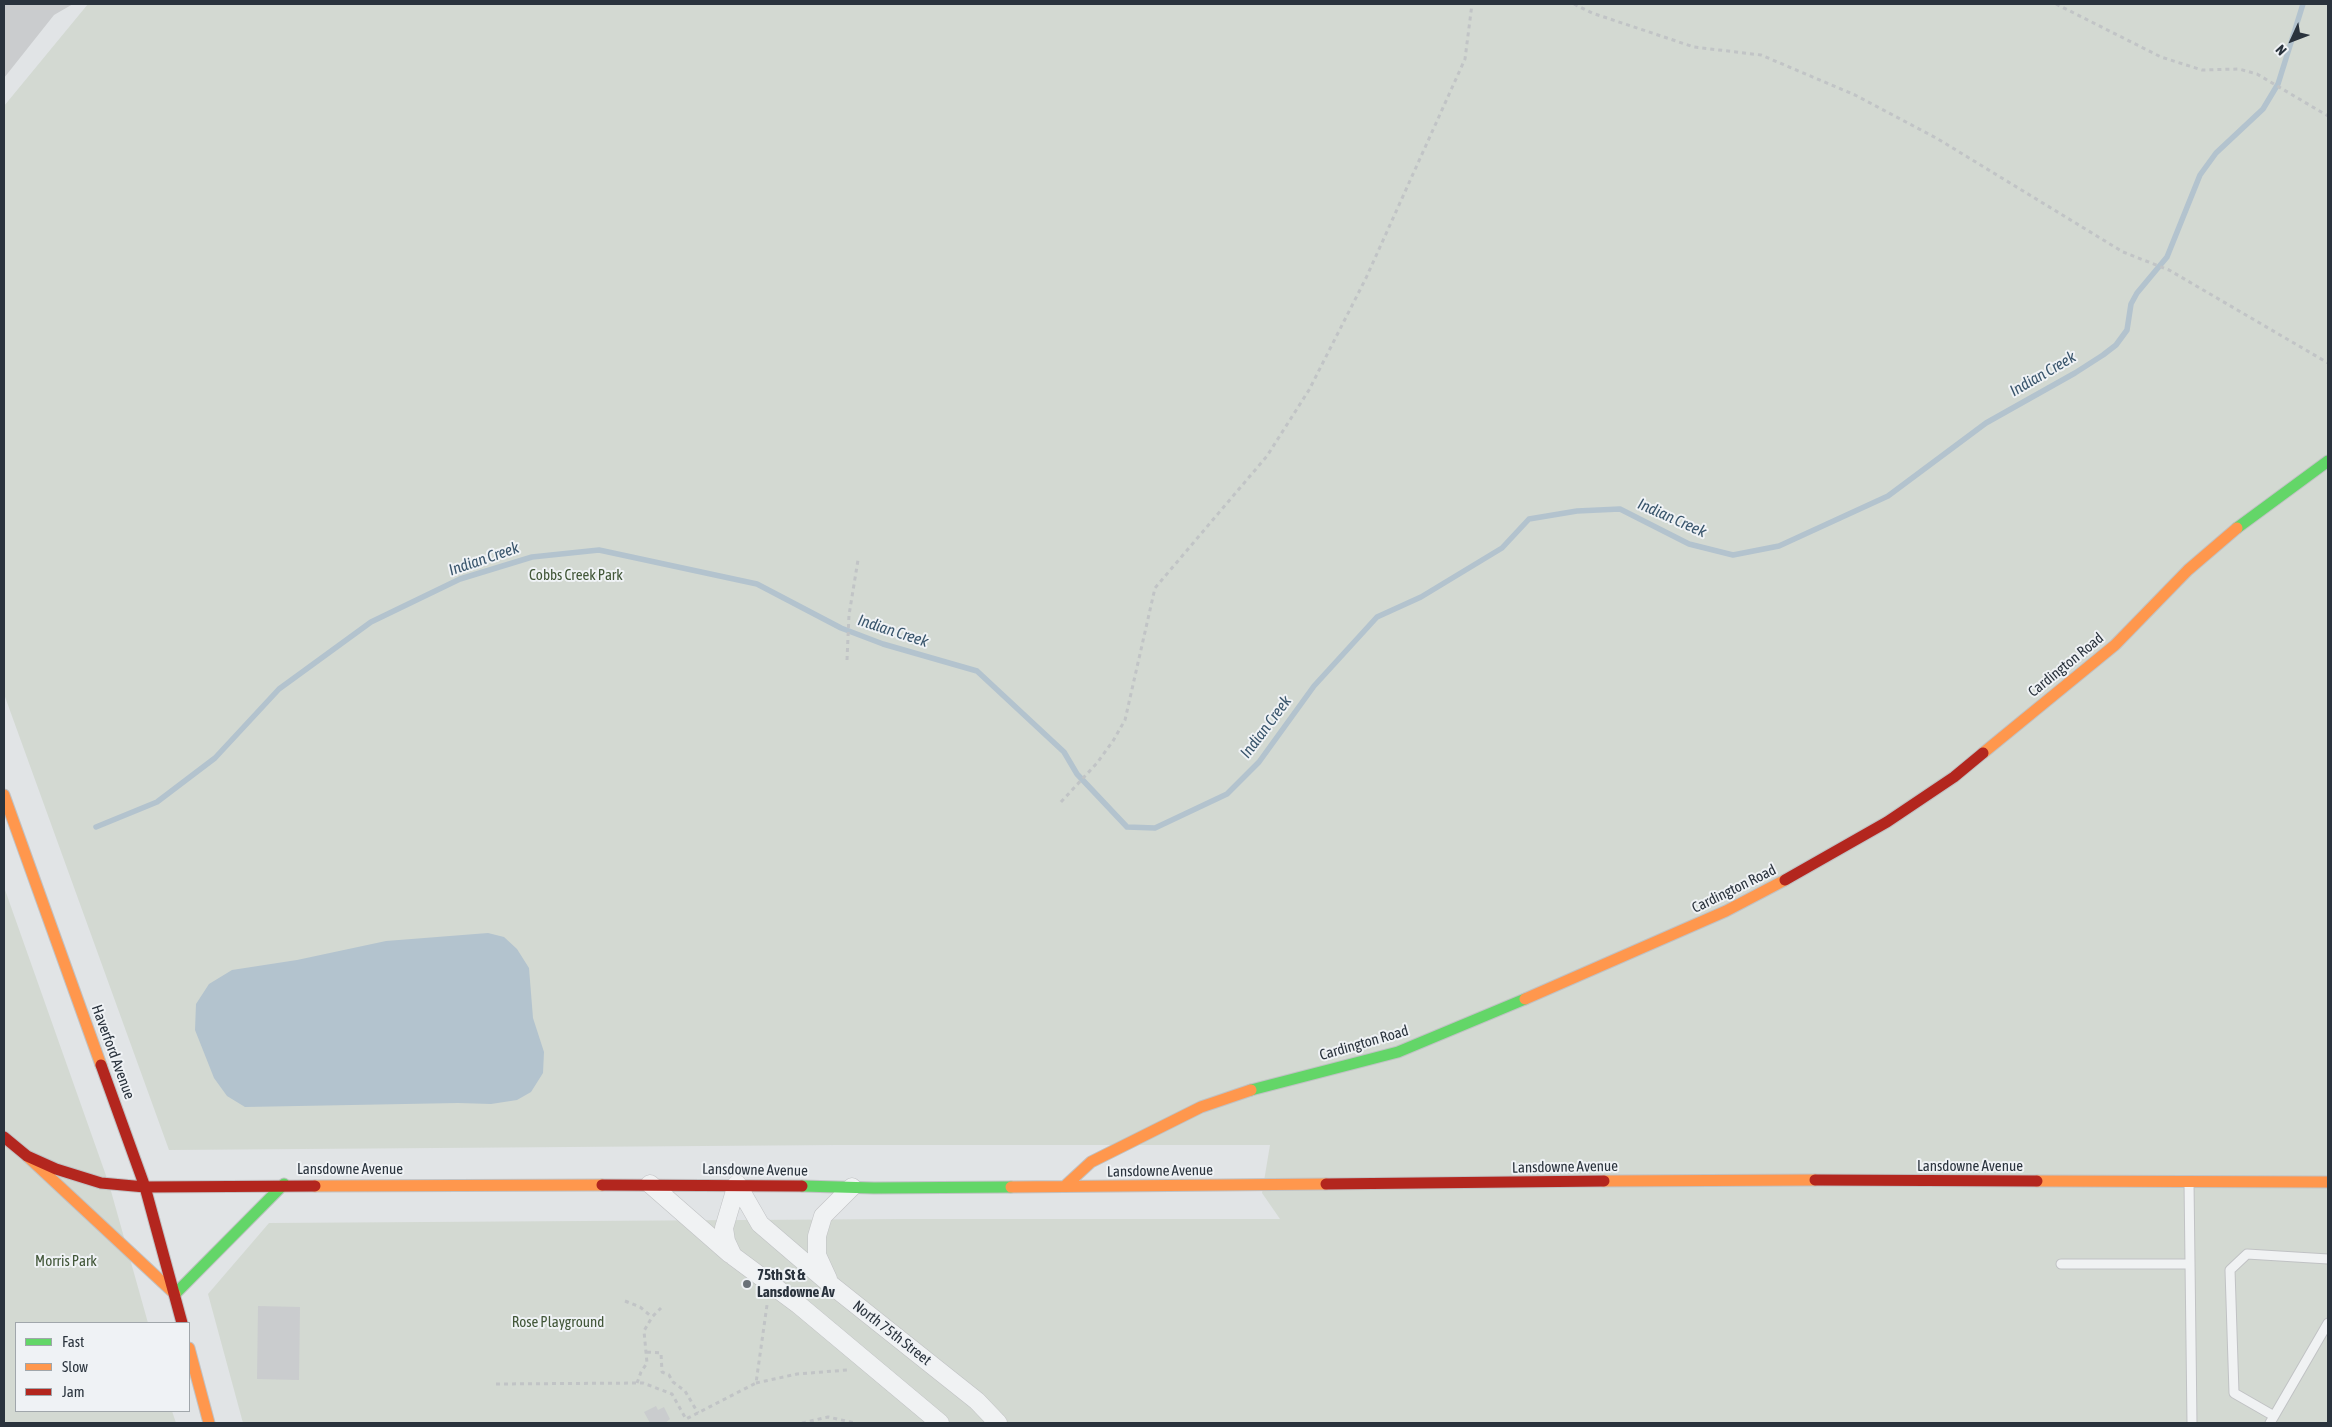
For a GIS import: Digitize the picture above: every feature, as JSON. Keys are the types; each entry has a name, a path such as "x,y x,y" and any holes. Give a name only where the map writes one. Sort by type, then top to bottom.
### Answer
{"main road":[{"name":"Cardington Road","path":"1066,1186 1091,1162 1200,1107 1260,1087 1398,1052 1515,1004 1726,911 1808,868 1887,822 1954,777 2115,645 2188,570 2237,528 2328,461"},
{"name":"Haverford Avenue","path":"4,795 144,1187 182,1322"},
{"name":"Lansdowne Avenue","path":"4,1137 27,1156 56,1169 101,1183 144,1187 284,1184 737,1184 852,1187 1752,1180 2328,1182"},
{"path":"27,1156 174,1294 284,1184"},
{"path":"190,1352 209,1423"}],"street":[{"path":"650,1184 733,1256 800,1305 940,1423"},
{"path":"733,1256 726,1241 724,1228 737,1184"},
{"name":"North 75th Street","path":"737,1184 760,1224 830,1284 977,1401 998,1423"},
{"path":"830,1284 817,1255 817,1236 823,1216 852,1187"}],"lane":[{"path":"2188,1182 2192,1423"},
{"path":"2328,1259 2247,1254 2230,1270 2234,1393 2272,1420 2328,1323"},
{"path":"2061,1264 2189,1264"}],"path":[{"path":"1061,802 1097,762 1113,741 1125,720 1155,588 1267,456 1309,390 1366,278 1465,59 1472,4"},
{"path":"1574,4 1592,13 1694,47 1761,55 1854,95 1938,138 2123,252 2169,270 2328,363"},
{"path":"2056,4 2162,57 2202,70 2238,69 2257,74 2306,101 2328,116"},
{"path":"847,660 849,615 858,560"},
{"path":"756,1384 771,1284"},
{"path":"625,1301 640,1307 652,1317"},
{"path":"637,1383 647,1363 644,1331 652,1317 661,1308"},
{"path":"647,1352 661,1353 662,1372 669,1375 673,1382 685,1391 698,1413"},
{"path":"496,1384 643,1383 672,1394 686,1420 756,1384 797,1374 873,1368"},
{"path":"802,1423 828,1418 855,1423"}],"green space":[{"name":"Cobbs Creek Park","path":"88,4 2328,4 2328,1423 243,1423 208,1294 269,1223 900,1219 1280,1219 1262,1193 1270,1145 836,1145 169,1150 4,694 4,106"},
{"name":"Morris Park","path":"4,887 109,1184 148,1322 15,1322 15,1412 172,1412 176,1423 4,1423"}],"water":[{"path":"488,933 504,937 517,949 529,968 533,1018 544,1052 543,1073 531,1092 517,1100 491,1104 245,1107 227,1096 214,1078 195,1030 196,1004 209,984 232,970 297,960 386,941"}],"building":[{"path":"4,4 73,4 54,15 4,78"},
{"path":"258,1306 300,1307 299,1380 257,1379"},
{"path":"656,1406 658,1410 664,1407 670,1419 665,1423 650,1423 644,1412"}],"waterway":[{"name":"Indian Creek","path":"96,827 157,802 215,758 279,689 371,622 460,579 532,557 599,550 757,584 841,628 883,644 977,671 1064,752 1077,774 1127,827 1155,828 1227,794 1259,762 1314,686 1377,617 1421,597 1502,548 1529,519 1577,511 1620,509 1689,544 1733,555 1779,546 1888,496 1986,423 2103,355 2116,345 2127,330 2131,304 2137,293 2167,257 2200,175 2216,153 2263,109 2278,84 2303,4"}],"traffic: fast":[{"path":"2237,528 2328,461"},
{"path":"1251,1090 1398,1052 1525,999"},
{"path":"175,1294 284,1184"},
{"path":"802,1186 874,1188 1011,1187"}],"traffic: slow":[{"path":"1983,753 2115,645 2188,570 2237,528"},
{"path":"4,795 101,1065"},
{"path":"1525,999 1726,911 1785,880"},
{"path":"1065,1186 1091,1162 1201,1107 1251,1090"},
{"path":"27,1156 175,1294"},
{"path":"1604,1181 1815,1180"},
{"path":"2037,1181 2328,1182"},
{"path":"1011,1187 1326,1184"},
{"path":"315,1186 602,1185"},
{"path":"190,1352 209,1423"}],"traffic: jam":[{"path":"1785,880 1887,822 1954,777 1983,753"},
{"path":"101,1065 145,1187 182,1322"},
{"path":"4,1137 27,1156 56,1169 101,1183 145,1187 315,1186"},
{"path":"1815,1180 2037,1181"},
{"path":"1326,1184 1604,1181"},
{"path":"602,1185 802,1186"}],"place":[{"name":"75th St & Lansdowne Av","path":"747,1284"}],"park label":[{"name":"Rose Playground","path":"558,1322"}]}
